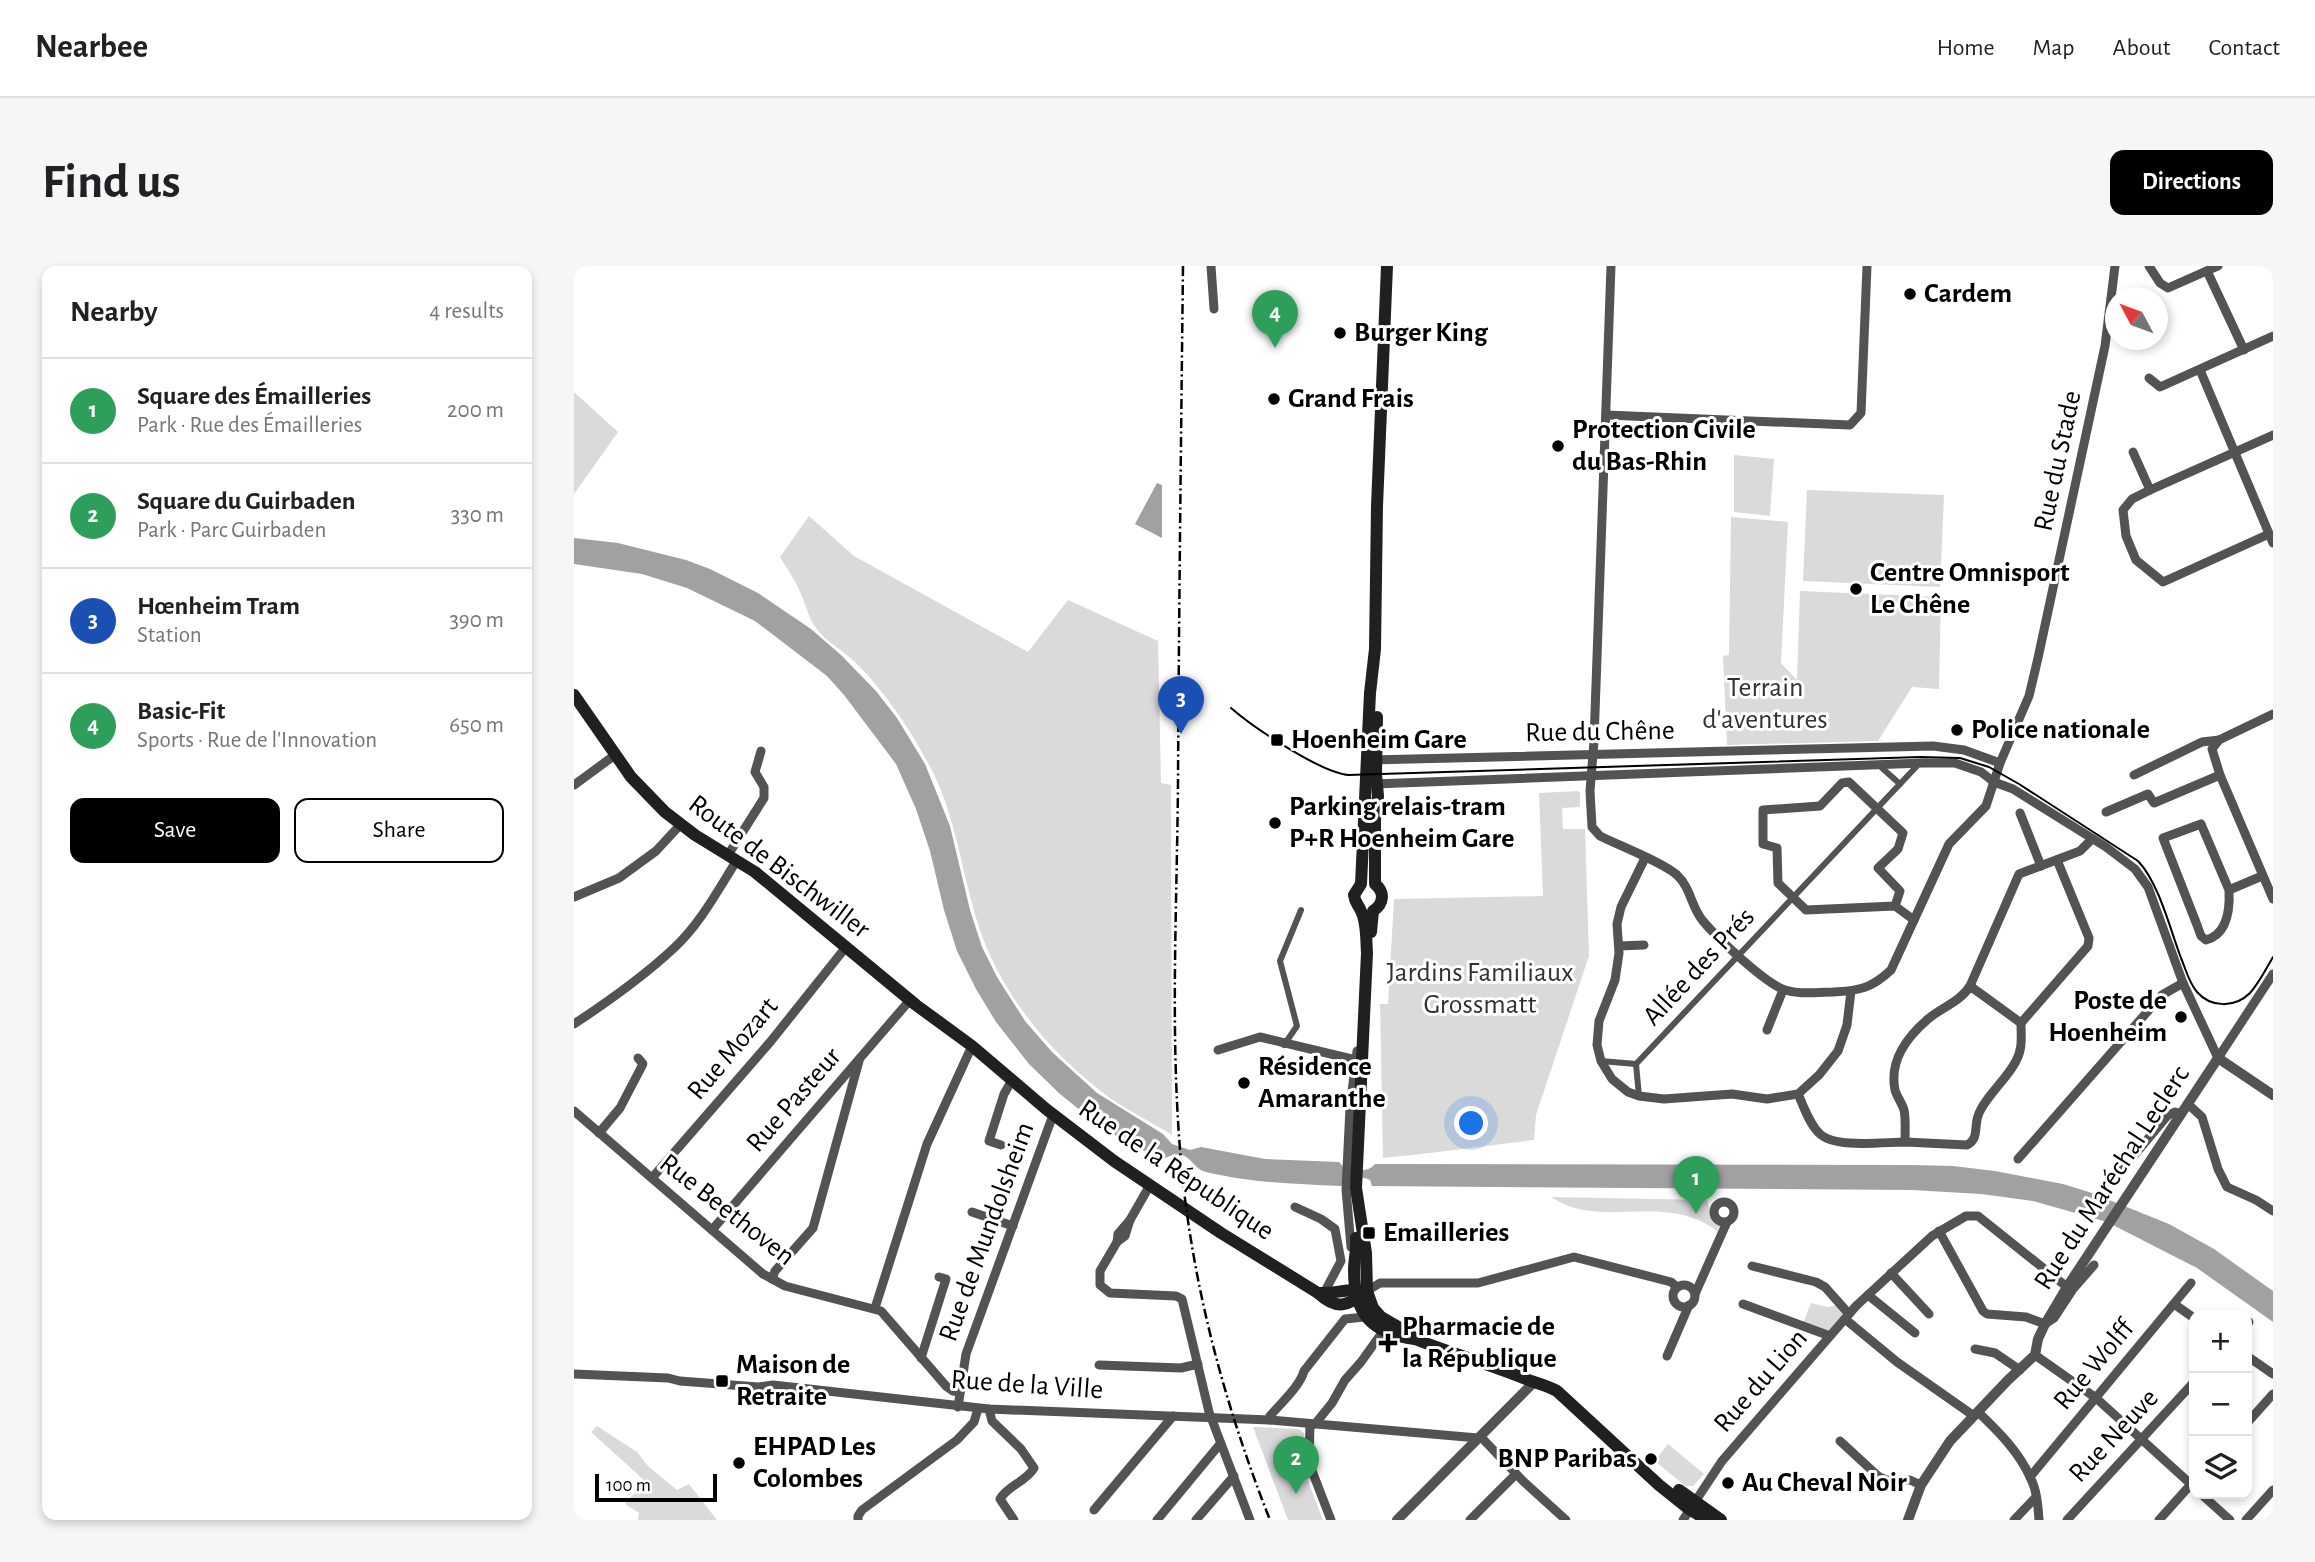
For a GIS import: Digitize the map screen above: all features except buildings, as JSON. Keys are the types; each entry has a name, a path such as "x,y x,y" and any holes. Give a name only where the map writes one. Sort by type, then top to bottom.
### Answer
{"main road":[{"path":"1368,884 1378,554 1385,502 1389,419 1390,358 1385,317 1387,266"},
{"name":"Route de Bischwiller","path":"575,699 649,797 681,824 755,872 1012,1080"},
{"path":"1368,884 1355,891 1354,899 1367,910 1371,944 1367,953 1352,1156 1357,1256 1354,1262 1365,1318 1405,1331 1415,1339 1546,1384 1688,1510 1707,1520"},
{"path":"1367,910 1382,901 1381,891 1368,884"},
{"name":"Rue de la République","path":"1012,1080 1053,1115 1150,1185 1214,1229 1321,1293"},
{"path":"1353,1190 1366,1253 1360,1293"},
{"path":"1321,1293 1360,1293 1386,1327"},
{"path":"1688,1510 1721,1520"}],"street":[{"path":"1211,266 1214,309"},
{"path":"1611,266 1591,776 1592,827 1600,836 1645,858 1675,873 1686,886 1693,906 1702,920 1763,978 1783,990 1851,991 1847,1026 1838,1051 1819,1075 1798,1094 1767,1099 1732,1094 1664,1099 1639,1096 1612,1079 1601,1060 1597,1045 1599,1021 1615,980 1620,907 1645,858"},
{"path":"1606,415 1850,425 1861,413 1867,266"},
{"name":"Rue du Stade","path":"1851,991 1877,984 1891,970 1949,844 1986,806 2000,763 2029,696 2105,346 2115,266"},
{"path":"2149,266 2160,283 2168,288 2218,266"},
{"path":"2207,271 2244,350"},
{"path":"2149,378 2160,387 2273,336"},
{"path":"2200,370 2235,452 2271,539 2163,582 2136,560 2126,536 2123,510 2132,499 2150,490 2235,452 2273,435"},
{"path":"2133,452 2150,490"},
{"path":"2134,775 2202,742 2219,740 2273,715"},
{"path":"2219,740 2212,749 2273,899"},
{"name":"Rue du Chêne","path":"1371,760 1933,746 1964,750 2000,763"},
{"path":"574,1024 607,1003 675,947 710,904 764,798 764,788 755,772 761,751"},
{"path":"574,785 615,755"},
{"name":"Rue du Chêne","path":"1371,785 1942,762 1968,767 2013,789 2130,864 2145,882 2183,983 2218,1059"},
{"name":"Allée des Prés","path":"1639,1096 1636,1064 1916,766"},
{"path":"1882,768 1900,784"},
{"path":"2106,812 2148,794 2154,803 2221,775"},
{"path":"1895,906 1900,891 1878,868 1898,849 1903,833 1849,782 1842,783 1820,806 1763,810 1763,844 1777,848 1777,883 1806,910 1895,906 1914,920"},
{"path":"2020,813 2041,866"},
{"path":"574,897 619,878 656,851 681,824"},
{"path":"2201,824 2229,890 2228,917 2215,936 2209,940 2204,939 2163,838 2201,824"},
{"path":"1905,1142 1904,1111 1895,1091 1894,1068 1901,1050 1913,1032 1933,1014 1963,997 2019,874 2080,851 2092,839"},
{"path":"1798,1094 1812,1125 1821,1136 1836,1143 1972,1143 1978,1115 2016,1062 2021,1048 2021,1023 2088,946 2088,938 2057,860"},
{"path":"2229,890 2262,876"},
{"path":"1284,1045 1297,1026 1280,961 1301,910"},
{"path":"1619,946 1644,945"},
{"name":"Rue Mozart","path":"652,1178 771,1041 846,947"},
{"path":"1352,1156 1362,967 1367,953"},
{"path":"2273,974 2218,1059 2273,1095"},
{"path":"2018,1159 2162,995 2183,983"},
{"path":"1970,986 2021,1023"},
{"path":"1767,1030 1783,990"},
{"name":"Rue Pasteur","path":"712,1230 910,1000"},
{"path":"1218,1050 1260,1038 1356,1060"},
{"path":"961,1392 946,1386 881,1311 875,1308 927,1144 972,1046"},
{"path":"599,1133 620,1108 643,1064 638,1058"},
{"path":"772,1279 775,1271 813,1228 860,1058"},
{"name":"Rue du Maréchal Leclerc","path":"1908,1520 1921,1485 1950,1441 2035,1355 2045,1324 2067,1287 2218,1059"},
{"name":"Allée des Prés","path":"1601,1060 1636,1064"},
{"path":"1001,1145 989,1141 1004,1094 1012,1080"},
{"path":"2188,1104 2202,1117 2218,1169 2227,1187 2273,1211"},
{"name":"Rue Beethoven","path":"574,1111 762,1274 785,1286 875,1308"},
{"path":"2105,1185 2121,1171 2167,1115 2175,1112 2181,1114"},
{"name":"Rue de Mundolsheim","path":"958,1407 966,1354 1053,1115"},
{"path":"1150,1185 1130,1220 1125,1236 1117,1242 1100,1271 1100,1285 1110,1293 1177,1296 1182,1299 1211,1418 1250,1520"},
{"path":"1295,1207 1335,1229 1340,1261 1321,1293"},
{"path":"972,1212 1013,1226"},
{"name":"Rue du Lion","path":"1688,1510 1722,1461 1847,1316 1940,1231 1966,1216 1978,1216 2067,1287"},
{"path":"1695,1294 1689,1286 1683,1285 1677,1287 1673,1297 1682,1307 1694,1301 1727,1222"},
{"path":"1940,1231 1983,1311 1987,1314 2026,1317 2045,1324"},
{"path":"1360,1293 1380,1283 1478,1283 1574,1257 1671,1283 1677,1287"},
{"name":"Rue du Maréchal Leclerc","path":"2045,1324 2054,1318 2073,1289 2094,1265"},
{"path":"1752,1266 1816,1282 1825,1287 1847,1316 1897,1362 1956,1404 1976,1414 2006,1440 2031,1477 2039,1520"},
{"path":"1891,1273 1929,1314"},
{"path":"921,1358 946,1279 939,1277"},
{"name":"Rue Wolff","path":"2031,1477 2192,1283"},
{"path":"1868,1295 1915,1333"},
{"path":"1743,1304 1830,1336"},
{"path":"2174,1304 2189,1314"},
{"path":"1667,1356 1689,1305"},
{"path":"1270,1420 1345,1319 1365,1318"},
{"path":"1331,1520 1309,1464 1313,1424 1332,1403 1345,1380 1386,1327"},
{"path":"1975,1349 1995,1353 2020,1370"},
{"path":"2035,1355 2096,1398 2189,1481"},
{"path":"2252,1359 2273,1374"},
{"path":"1099,1365 1181,1368 1198,1364"},
{"name":"Rue de la Ville","path":"574,1374 621,1377 631,1375 758,1387 773,1385 812,1388 823,1392 928,1401 978,1409 1270,1420 1479,1437"},
{"path":"1397,1520 1534,1382"},
{"name":"Rue Neuve","path":"2067,1520 2189,1388"},
{"path":"2252,1417 2273,1394"},
{"path":"858,1518 862,1510 957,1440 974,1422 978,1409"},
{"path":"989,1409 992,1421 1020,1448 1034,1468 1004,1492 1000,1499 1014,1520"},
{"path":"1094,1510 1173,1416"},
{"path":"974,1422 992,1421"},
{"path":"1479,1437 1566,1520"},
{"path":"1840,1441 1878,1476 1886,1480 1910,1480 1921,1485"},
{"path":"1157,1520 1220,1444"},
{"path":"1470,1520 1516,1474"},
{"path":"1196,1520 1234,1476"},
{"path":"2159,1520 2189,1488"},
{"path":"2246,1520 2273,1490"},
{"path":"2014,1520 2036,1497"},
{"path":"2207,1499 2230,1520"}],"green space":[{"path":"574,392 618,432 574,494"},
{"path":"1734,455 1774,459 1770,516 1734,512"},
{"path":"1807,490 1944,495 1940,587 1803,581"},
{"path":"809,516 854,556 1028,652 1068,600 1158,641 1161,783 1171,785 1172,1135 1113,1100 1070,1065 1032,1024 1001,978 979,927 945,801 927,761 877,685 816,628 797,584 780,557"},
{"name":"Terrain d'aventures","path":"1731,517 1788,522 1781,663 1797,680 1800,591 1941,597 1939,689 1912,687 1878,741 1727,745 1723,656 1729,655"},
{"name":"Jardins Familiaux Grossmatt","path":"1578,791 1580,807 1562,808 1563,829 1585,829 1589,956 1536,1115 1534,1140 1383,1158 1380,1004 1388,1004 1394,899 1543,896 1539,793"},
{"path":"1551,1197 1707,1200 1713,1220 1720,1226 1717,1231 1697,1219 1676,1214 1591,1211 1570,1207"},
{"path":"1811,1303 1828,1307 1837,1305 1845,1314 1829,1332 1803,1323"},
{"path":"597,1426 637,1452 648,1466 677,1490 689,1484 717,1520 638,1520 639,1513 625,1504 645,1481 591,1432"},
{"path":"1253,1427 1299,1429 1304,1433 1303,1468 1323,1520 1288,1520"},
{"path":"1668,1444 1704,1474 1693,1486 1685,1486 1655,1461"}],"shaded area":[{"path":"1157,483 1162,485 1162,538 1135,524"},
{"path":"574,538 618,543 686,560 710,569 758,593 811,629 841,655 876,691 897,718 925,764 950,826 970,910 982,947 997,977 1025,1021 1052,1052 1097,1093 1163,1134 1172,1144 1190,1150 1201,1147 1265,1159 1339,1162 1346,1170 1365,1170 1375,1164 1910,1165 1995,1171 2063,1184 2169,1224 2214,1249 2273,1291 2273,1322 2197,1268 2107,1222 2033,1201 1981,1194 1912,1190 1372,1186 1370,1180 1365,1178 1347,1178 1341,1186 1290,1184 1240,1179 1206,1172 1185,1156 1173,1155 1165,1158 1133,1147 1096,1123 1060,1094 1029,1064 996,1022 957,951 930,851 916,809 896,764 827,676 755,621 687,588 642,574 574,564"}],"tram line":[{"path":"1231,708 1305,758 1348,775 1920,757 1960,758 1989,767 2019,784 2138,861 2158,894 2194,988 2209,1001 2223,1004 2244,998 2256,985 2273,957"}],"railway":[{"path":"1183,266 1175,982 1179,1132 1189,1226 1205,1312 1240,1438 1270,1520"}],"place":[{"name":"Cardem","path":"1910,294"},
{"name":"Burger King","path":"1340,333"},
{"name":"Basic-Fit","path":"1275,348"},
{"name":"Grand Frais","path":"1274,399"},
{"name":"Protection Civile du Bas-Rhin","path":"1558,446"},
{"name":"Centre Omnisport Le Chêne","path":"1856,589"},
{"name":"Police nationale","path":"1957,730"},
{"name":"Hœnheim Tram","path":"1181,734"},
{"name":"Hoenheim Gare","path":"1277,740"},
{"name":"Parking relais-tram P+R Hoenheim Gare","path":"1275,823"},
{"name":"Poste de Hoenheim","path":"2181,1017"},
{"name":"Résidence Amaranthe","path":"1244,1083"},
{"name":"Square des Émailleries","path":"1696,1214"},
{"name":"Emailleries","path":"1369,1233"},
{"name":"Pharmacie de la République","path":"1388,1343"},
{"name":"Maison de Retraite","path":"722,1381"},
{"name":"BNP Paribas","path":"1651,1459"},
{"name":"EHPAD Les Colombes","path":"739,1463"},
{"name":"Au Cheval Noir","path":"1728,1483"},
{"name":"Square du Guirbaden","path":"1296,1494"}]}
